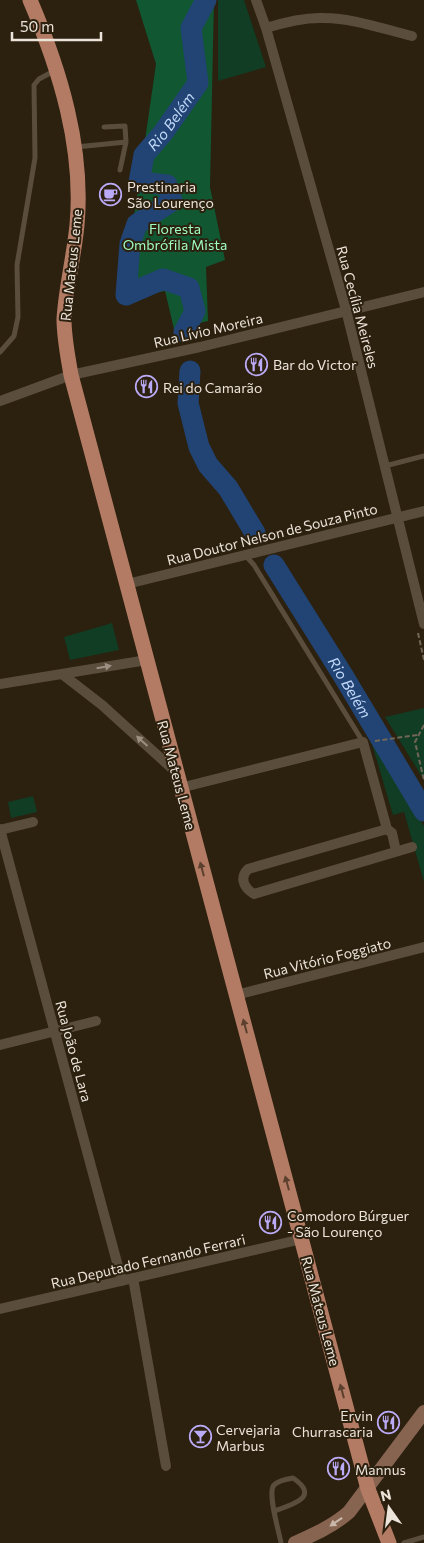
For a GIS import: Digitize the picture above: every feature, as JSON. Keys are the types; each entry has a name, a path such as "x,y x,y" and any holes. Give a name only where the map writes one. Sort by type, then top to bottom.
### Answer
{"main road":[{"name":"Rua Mateus Leme","path":"30,0 57,70 68,116 73,148 77,191 77,224 64,320 71,375 368,1489 390,1543"}],"street":[{"name":"Rua Cecília Meireles","path":"256,0 266,28 346,310 424,624"},
{"path":"266,28 304,19 342,19 412,36"},
{"name":"Rua Lívio Moreira","path":"0,401 71,375 424,292"},
{"name":"Rua Doutor Nelson de Souza Pinto","path":"127,584 424,511"},
{"path":"0,684 147,660"},
{"path":"62,674 102,705 179,781 364,742 396,851"},
{"path":"0,830 33,822"},
{"path":"388,829 248,870 244,873 244,886 254,894 412,847"},
{"name":"Rua João de Lara","path":"0,830 122,1281"},
{"name":"Rua Vitório Foggiato","path":"236,995 424,947"},
{"path":"0,1045 96,1021"},
{"name":"Rua Deputado Fernando Ferrari","path":"0,1309 302,1240"},
{"path":"133,1278 166,1466"},
{"path":"295,1543 337,1522 350,1512 424,1412"}],"lane":[{"path":"0,352 14,336 18,317 17,265 35,158 34,85 39,79 57,70"},
{"path":"104,127 125,126 126,142 120,170"},
{"path":"73,148 126,142"},
{"path":"385,466 424,456"},
{"path":"246,555 364,742"},
{"path":"274,1511 297,1503 304,1497 305,1490 301,1483 293,1478 281,1481 274,1485 271,1492 274,1511 281,1543"},
{"path":"404,1543 424,1537"}],"path":[{"path":"424,725 417,735 415,742 416,754 424,780"},
{"path":"377,740 417,735"}],"green space":[{"name":"Floresta Ombrófila Mista","path":"136,0 214,0 210,187 225,260 206,267 208,321 174,329 165,291 122,300 156,64"},
{"path":"218,0 244,0 266,67 218,81"},
{"path":"112,623 119,650 70,660 64,637"},
{"path":"424,708 424,780 385,717"},
{"path":"369,734 424,826 424,882 404,812 393,815"},
{"path":"33,796 37,812 11,818 8,802"}],"waterway":[{"name":"Rio Belém","path":"184,332 195,311 189,288 163,279 126,295 130,244 137,224 172,201 167,185 139,182 144,155 163,133 198,83 191,28 206,0"},
{"name":"Rio Belém","path":"190,371 188,403 199,447 208,465 228,488 255,533"},
{"name":"Rio Belém","path":"274,565 424,811"}],"place":[{"name":"Prestinaria São Lourenço","path":"111,194"},
{"name":"Bar do Victor","path":"257,364"},
{"name":"Rei do Camarão","path":"147,387"},
{"name":"Comodoro Búrguer - São Lourenço","path":"271,1223"},
{"name":"Ervin Churrascaria","path":"389,1423"},
{"name":"Cervejaria Marbus","path":"200,1437"},
{"name":"Mannus","path":"339,1469"}]}
